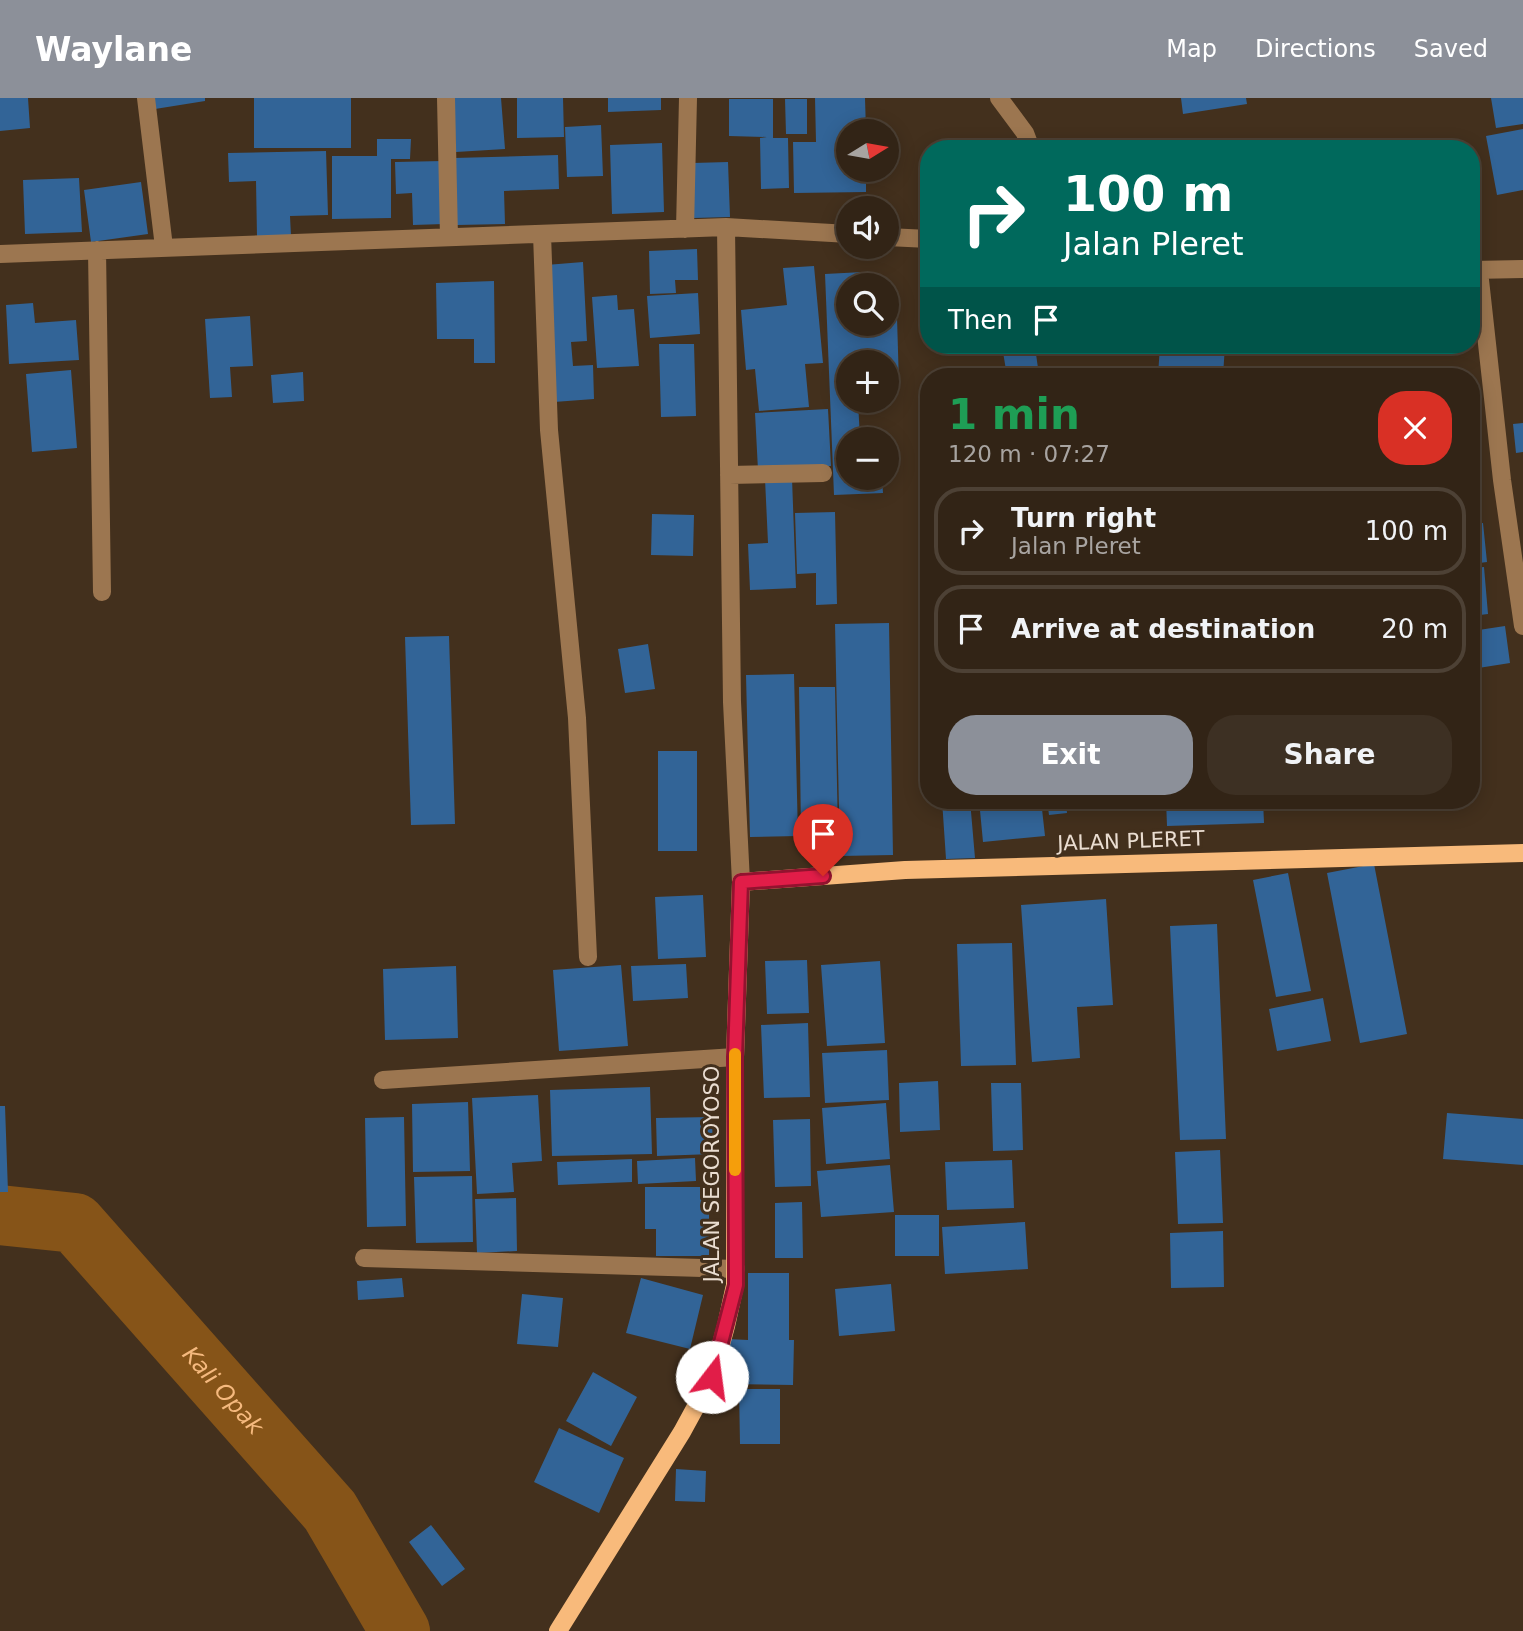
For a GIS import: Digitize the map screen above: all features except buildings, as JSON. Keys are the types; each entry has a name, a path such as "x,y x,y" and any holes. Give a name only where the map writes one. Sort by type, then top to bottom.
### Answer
{"main road":[{"name":"JALAN PLERET","path":"741,882 905,870 1523,853"},
{"name":"JALAN SEGOROYOSO","path":"558,1631 682,1433 712,1377 736,1285 735,1057 741,882"}],"street":[{"path":"146,98 164,247"},
{"path":"446,98 449,237"},
{"path":"685,229 688,98"},
{"path":"999,98 1028,140"},
{"path":"726,227 732,702 741,882"},
{"path":"0,254 726,227 836,233"},
{"path":"542,234 549,430 577,718 588,957"},
{"path":"899,238 920,239"},
{"path":"97,250 103,592"},
{"path":"1480,271 1523,269"},
{"path":"1480,310 1523,626"},
{"path":"729,475 823,473"},
{"path":"383,1080 735,1057"},
{"path":"364,1258 736,1269"}],"waterway":[{"name":"Kali Opak","path":"0,1215 75,1223 330,1511 400,1631"}],"slow traffic":[{"path":"735,1054 735,1170"}],"route":[{"path":"712,1377 736,1285 735,1057 741,882 823,876"}]}
